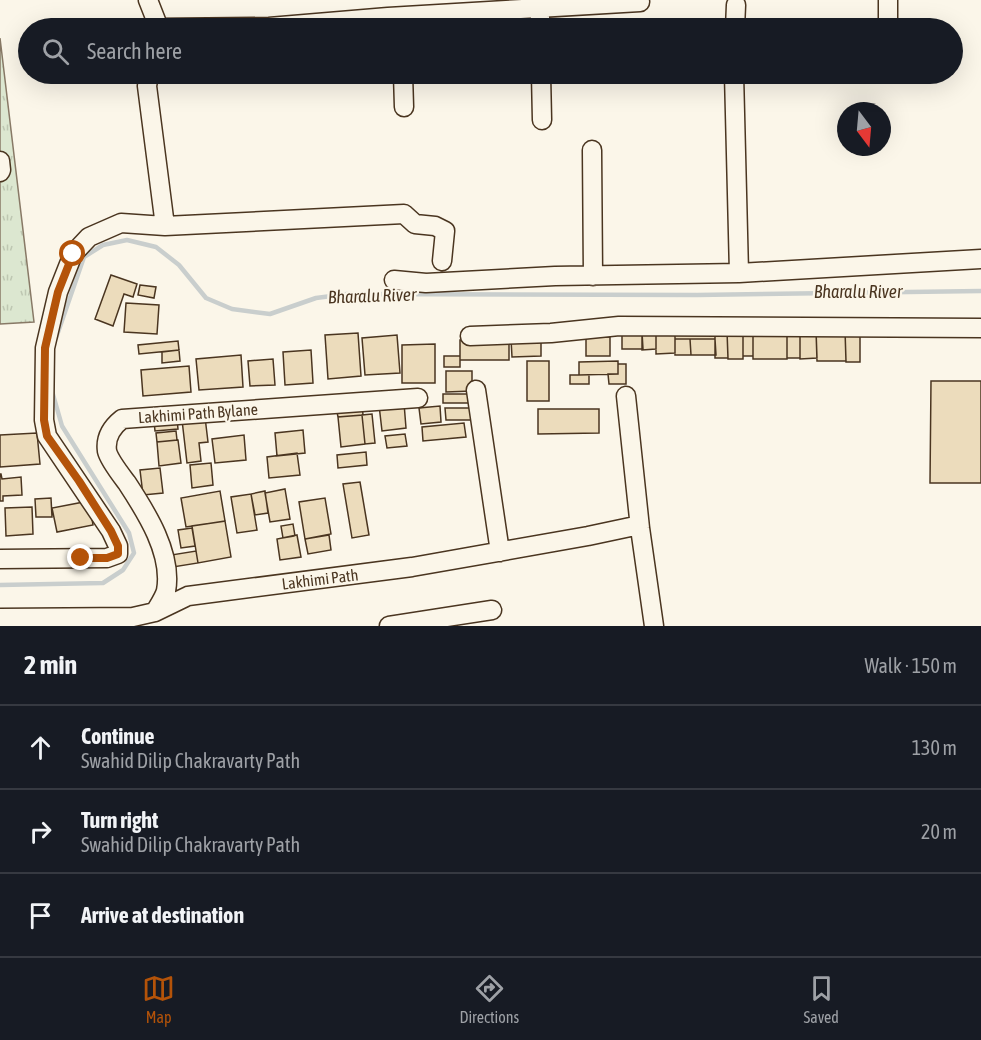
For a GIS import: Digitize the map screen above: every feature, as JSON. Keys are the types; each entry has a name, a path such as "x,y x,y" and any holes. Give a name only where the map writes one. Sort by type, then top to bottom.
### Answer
{"street":[{"path":"148,0 155,18"},
{"path":"888,0 888,18"},
{"path":"440,18 540,8 640,2"},
{"path":"735,18 736,5"},
{"path":"540,8 540,18"},
{"path":"147,84 165,226"},
{"path":"403,84 404,107"},
{"path":"541,84 542,120"},
{"path":"734,84 739,273"},
{"path":"592,150 593,276"},
{"path":"0,161 2,170 0,172"},
{"path":"0,559 107,558 118,554 118,546 111,531 47,436 44,420 45,348 58,292 73,254 89,237 122,223 165,226 404,214 415,224 435,226 445,231 442,261"},
{"path":"394,280 426,283 739,273 981,259"},
{"path":"470,336 550,333 619,326 981,328"},
{"path":"476,390 500,552"},
{"path":"626,396 640,528 654,626"},
{"name":"Lakhimi Path Bylane","path":"157,619 166,591 164,555 145,511 107,451 108,434 114,425 122,419 418,398"},
{"name":"Lakhimi Path","path":"0,618 132,617 157,619 188,596 412,567 635,526 640,528"},
{"path":"390,626 492,610"}],"green space":[{"path":"0,38 34,322 0,324"}],"building":[{"path":"111,275 137,284 133,297 124,294 113,326 95,319"},
{"path":"140,285 156,287 154,298 138,295"},
{"path":"126,303 159,305 157,334 124,332"},
{"path":"787,330 787,359 753,359 753,331"},
{"path":"787,330 800,330 800,358 787,358"},
{"path":"800,330 816,330 817,358 800,359"},
{"path":"816,330 845,330 846,361 817,361"},
{"path":"845,330 860,330 860,362 846,362"},
{"path":"715,331 715,339 675,339 675,332"},
{"path":"715,331 727,331 728,358 715,358"},
{"path":"727,331 743,331 743,359 728,359"},
{"path":"743,331 753,331 753,356 743,356"},
{"path":"622,332 642,332 643,349 622,349"},
{"path":"642,332 656,332 656,349 642,350"},
{"path":"656,332 675,332 675,353 656,354"},
{"path":"358,333 361,376 328,379 325,335"},
{"path":"397,335 400,373 365,375 362,338"},
{"path":"586,337 610,337 610,356 586,356"},
{"path":"541,338 541,356 512,357 511,339"},
{"path":"675,339 690,339 691,355 675,355"},
{"path":"690,339 715,339 716,355 691,355"},
{"path":"460,340 509,340 509,360 460,360"},
{"path":"178,341 179,350 139,354 138,345"},
{"path":"435,344 435,383 402,383 402,345"},
{"path":"179,350 180,361 162,363 162,352"},
{"path":"311,350 313,383 285,385 283,352"},
{"path":"241,355 243,387 199,390 196,359"},
{"path":"444,356 460,356 460,367 444,367"},
{"path":"273,359 275,385 250,386 248,361"},
{"path":"527,361 549,361 549,401 527,401"},
{"path":"618,361 618,374 579,375 579,362"},
{"path":"618,364 626,364 626,384 609,384 608,374 618,374"},
{"path":"189,366 191,392 143,396 141,370"},
{"path":"446,371 472,371 472,391 446,392"},
{"path":"570,375 589,375 589,384 570,384"},
{"path":"931,381 981,381 981,483 930,483"},
{"path":"443,394 470,394 470,403 443,403"},
{"path":"404,403 406,428 382,431 379,405"},
{"path":"362,404 363,415 338,417 336,407"},
{"path":"440,406 441,422 421,424 419,408"},
{"path":"445,408 475,408 475,420 446,420"},
{"path":"538,409 599,409 599,433 538,434"},
{"path":"372,414 375,443 365,444 362,415"},
{"path":"362,415 365,444 341,447 338,417"},
{"path":"205,417 208,442 199,443 201,461 187,463 182,420"},
{"path":"177,419 178,429 155,431 154,421"},
{"path":"464,423 466,437 423,441 422,427"},
{"path":"303,430 305,453 277,456 275,433"},
{"path":"176,431 177,440 157,442 156,433"},
{"path":"37,433 40,464 0,467 0,435"},
{"path":"405,434 407,446 387,448 385,436"},
{"path":"244,435 246,460 215,463 212,439"},
{"path":"178,440 181,463 159,466 157,442"},
{"path":"366,452 367,465 338,468 337,455"},
{"path":"297,453 300,475 269,478 267,457"},
{"path":"211,463 213,485 192,488 190,465"},
{"path":"160,468 163,493 143,495 140,470"},
{"path":"0,474 2,479 21,477 22,495 3,496 3,501 0,501"},
{"path":"360,482 369,535 352,538 343,484"},
{"path":"285,489 290,519 270,522 265,493"},
{"path":"220,491 225,521 186,527 181,498"},
{"path":"265,491 268,513 255,515 251,494"},
{"path":"251,494 257,530 237,533 231,497"},
{"path":"51,498 52,517 36,517 35,499"},
{"path":"325,498 331,534 305,539 299,502"},
{"path":"89,501 93,525 57,532 52,508"},
{"path":"32,507 33,534 6,536 5,508"},
{"path":"225,521 231,557 198,563 192,526"},
{"path":"293,524 295,536 283,538 281,526"},
{"path":"192,528 195,546 181,548 178,530"},
{"path":"297,535 301,557 280,560 277,539"},
{"path":"329,535 331,550 308,554 305,539"},
{"path":"196,551 198,563 173,567 171,555"}],"waterway":[{"name":"Bharalu River","path":"56,338 84,257 103,245 127,240 156,247 179,265 206,298 232,309 270,314 316,298 347,294 697,295 981,291"},
{"name":"Bharalu River","path":"0,585 103,583 123,570 134,553 129,533 62,426 52,391"}],"route":[{"path":"73,254 58,292 45,348 44,420 47,436 79,481 118,546 118,554 107,558 81,558"}]}
